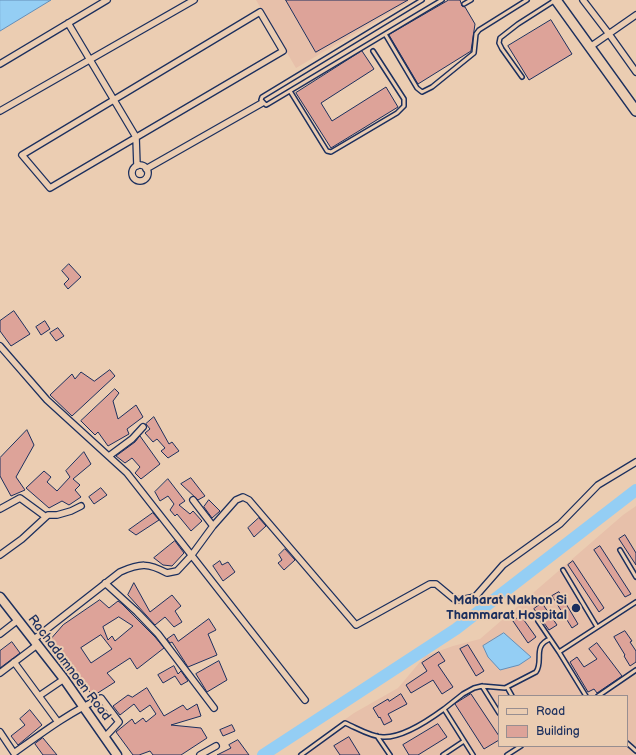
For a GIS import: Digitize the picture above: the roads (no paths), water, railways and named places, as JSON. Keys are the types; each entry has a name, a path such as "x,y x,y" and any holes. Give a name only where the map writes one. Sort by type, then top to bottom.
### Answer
{"main road":[{"path":"556,0 636,111"},
{"name":"Rachadamnoen Road","path":"0,597 84,706 117,755"}],"street":[{"path":"0,64 107,0"},
{"path":"0,111 194,0"},
{"path":"583,0 636,72"},
{"path":"260,12 283,51 50,188 22,155 114,101 260,12"},
{"path":"590,47 636,15"},
{"path":"68,23 136,137 137,166 132,172 133,177 137,180 146,178 146,169"},
{"path":"146,169 262,102"},
{"path":"137,166 142,166 146,169"},
{"path":"0,346 47,400 127,473 305,700"},
{"path":"109,456 132,439 143,427"},
{"path":"0,673 105,583 120,572 147,564 167,573 177,571 236,500 243,497 249,500 356,625 430,584 436,584 454,599 461,600 475,597 503,565 560,524 598,485 636,462"},
{"path":"0,509 20,498 46,517"},
{"path":"192,500 213,526"},
{"path":"0,556 50,514 57,515 71,512 81,506"},
{"path":"105,583 138,612 158,634 214,708"},
{"path":"0,634 18,620"},
{"path":"14,662 58,722"},
{"path":"39,696 64,679"},
{"path":"0,732 12,754 58,722 84,706 101,698 119,722 105,737"},
{"path":"200,755 216,746"}],"lane":[{"path":"422,0 262,97 262,102 266,105 442,0"},
{"path":"464,4 471,0"},
{"path":"385,34 417,88 422,92 432,87 474,54 476,34 479,30 527,0"},
{"path":"522,77 502,49 499,43 500,38 518,24 556,0"},
{"path":"290,91 327,151 331,152 397,113 404,106 404,99 373,51"},
{"path":"334,54 339,62"},
{"path":"620,550 636,577"},
{"path":"563,570 597,627"},
{"path":"559,652 636,602"},
{"path":"538,621 585,695"},
{"path":"301,755 346,724 377,736 384,737 401,735 444,709 463,694 474,688 482,686 508,687 536,672 539,668 539,650 544,641 550,639"},
{"path":"599,695 636,670"},
{"path":"482,686 498,711"},
{"path":"508,687 512,695"},
{"path":"444,709 473,755"},
{"path":"377,736 390,755"},
{"path":"443,755 464,741"},
{"path":"628,744 636,751"},
{"path":"507,755 519,747"}],"water":[{"path":"0,0 51,0 0,31"},
{"path":"504,633 531,657 519,665 500,670 488,657 483,646"}],"waterway":[{"path":"263,755 456,629 636,490"}],"place":[{"name":"Maharat Nakhon Si Thammarat Hospital","path":"576,608"}]}
